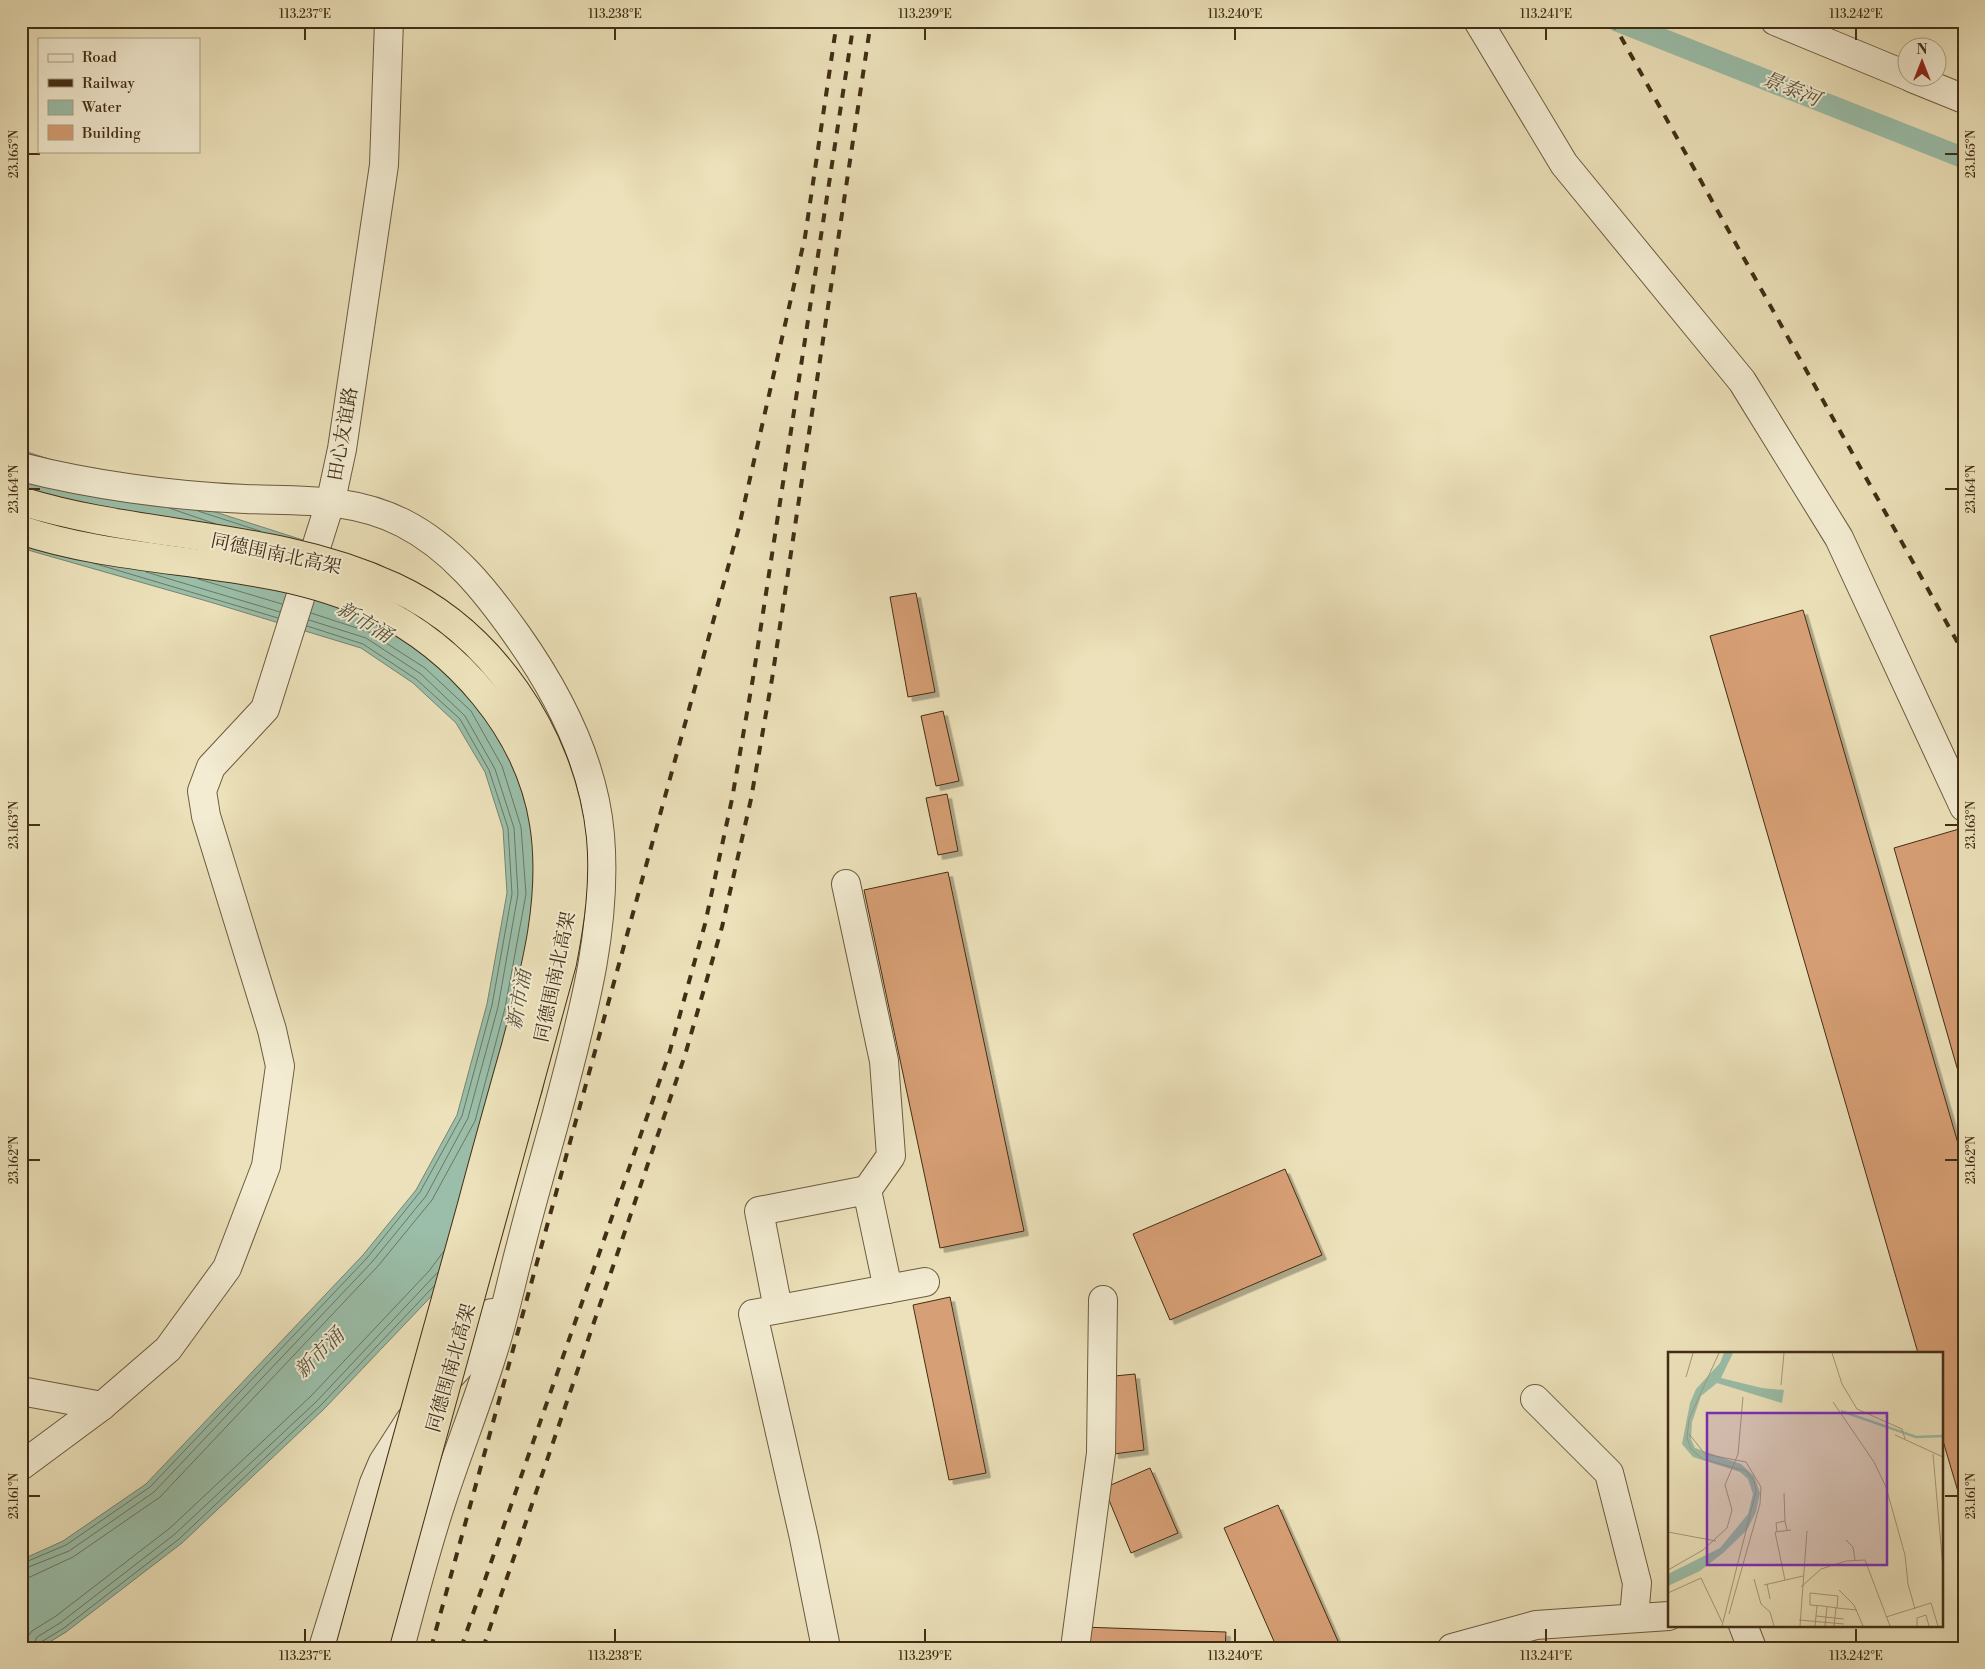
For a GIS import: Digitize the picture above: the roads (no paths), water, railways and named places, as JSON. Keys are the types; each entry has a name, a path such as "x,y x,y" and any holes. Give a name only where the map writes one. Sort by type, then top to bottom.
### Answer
{"main road":[{"name":"同德围南北高架","path":"21,501 94,520 288,552 352,571 395,587 452,624 475,644 509,682 539,728 562,786 570,823 573,862 572,900 562,963 374,1648"},
{"name":"同德围南北高架","path":"21,530 84,546 296,581 329,590 375,608 428,640 468,676 503,721 528,767 537,794 544,821 548,877 543,927 536,965 491,1136 350,1648"}],"street":[{"name":"田心友谊路","path":"21,1466 102,1406 168,1349 227,1268 266,1166 280,1066 272,1030 206,816 202,791 211,767 265,709 330,507 342,449 384,166 389,21"},
{"path":"1478,21 1564,164 1742,381 1839,538 1964,807"},
{"path":"1775,21 1898,72"},
{"path":"1937,88 1964,99"},
{"path":"21,467 103,484 330,507 400,521 431,540 472,576 533,658 562,711 578,746 589,778 600,833 600,912 592,968 575,1043 491,1359 440,1506 400,1648"},
{"path":"778,1309 759,1211 867,1190 891,1156 884,1061 846,884"},
{"path":"867,1190 888,1289"},
{"path":"323,1648 365,1508 383,1462 403,1429 420,1407 457,1370 478,1343 521,1243"},
{"path":"826,1648 804,1538 753,1314 925,1282"},
{"path":"1075,1648 1101,1453 1103,1300"},
{"path":"21,1391 102,1406"},
{"path":"1535,1399 1609,1473 1637,1583 1634,1617"},
{"path":"383,1462 400,1450 411,1452 422,1458 432,1472 437,1485 440,1506"},
{"path":"1452,1648 1536,1625 1668,1616"},
{"path":"1743,1626 1752,1648"}],"water":[{"name":"新市涌","path":"21,450 378,564 425,589 522,688 570,964 542,1092 508,1194 444,1283 324,1409 182,1543 66,1632 40,1648 21,1648 21,1560 63,1541 146,1484 363,1255 416,1190 457,1115 487,1004 507,893 503,829 485,772 456,723 413,683 361,648 210,602 21,548"}],"waterway":[{"name":"景泰河","path":"1617,21 1964,158"}],"railway":[{"path":"431,1648 738,531 805,237 837,21"},
{"path":"461,1648 669,1054 705,924 732,799 753,678 854,21"},
{"path":"483,1648 685,1055 722,927 751,799 772,679 871,21"},
{"path":"1612,21 1964,654"}]}
